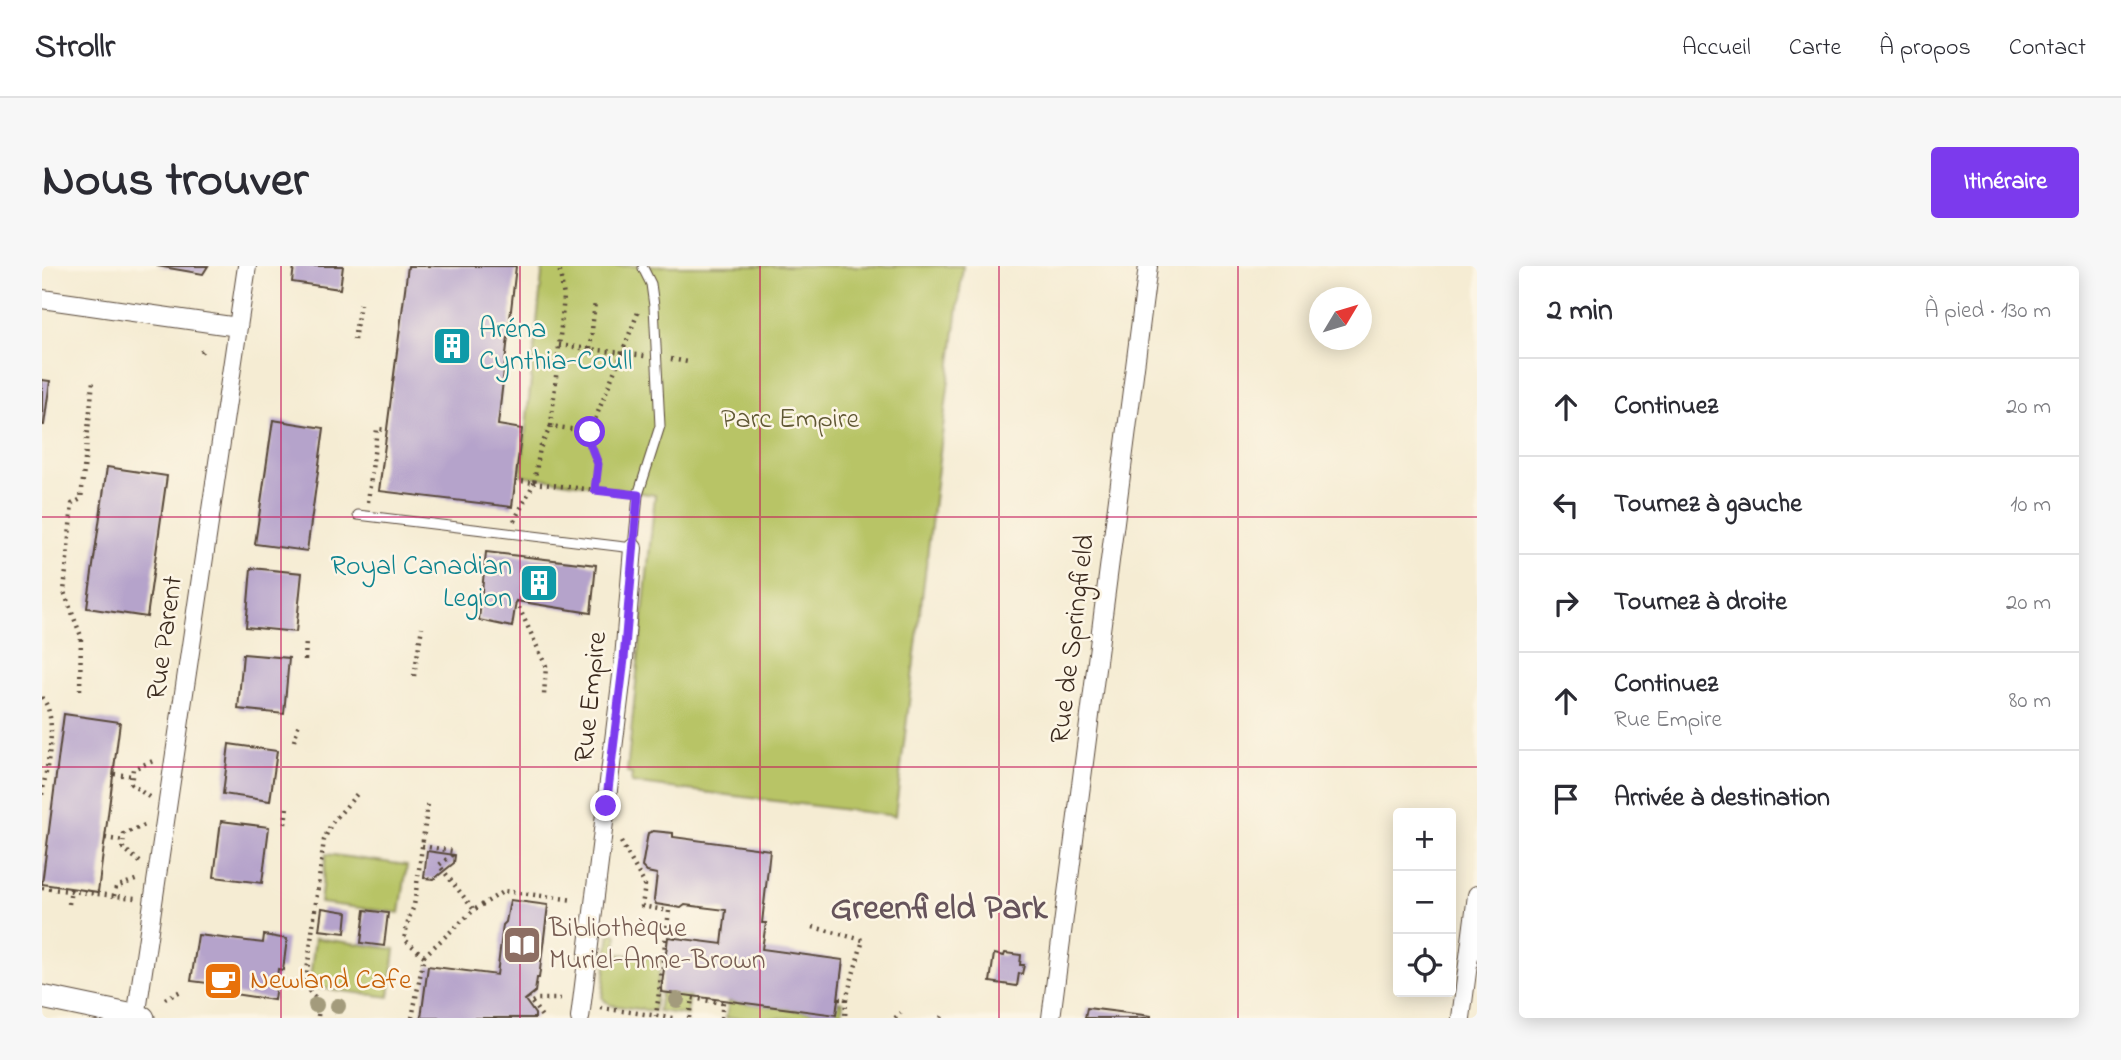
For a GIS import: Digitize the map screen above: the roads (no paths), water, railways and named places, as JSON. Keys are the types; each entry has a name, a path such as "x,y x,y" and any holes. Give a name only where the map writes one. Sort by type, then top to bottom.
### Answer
{"street":[{"name":"Rue Parent","path":"139,1018 247,266"},
{"name":"Rue de Springfield","path":"1051,1018 1148,266"},
{"path":"42,299 238,327"},
{"name":"Rue Empire","path":"580,1018 624,659 633,548"},
{"path":"1461,1018 1477,895"},
{"path":"42,997 139,1018"}],"lane":[{"path":"362,516 633,548 638,495 660,426 651,284 643,268"}],"place":[{"name":"Aréna Cynthia-Coull","path":"452,346"},
{"name":"Royal Canadian Legion","path":"539,583"},
{"name":"Bibliothèque Muriel-Anne-Brown","path":"522,945"},
{"name":"Newland Cafe","path":"223,981"}],"district":[{"name":"Greenfield Park","path":"939,909"}],"park label":[{"name":"Parc Empire","path":"790,420"}]}
